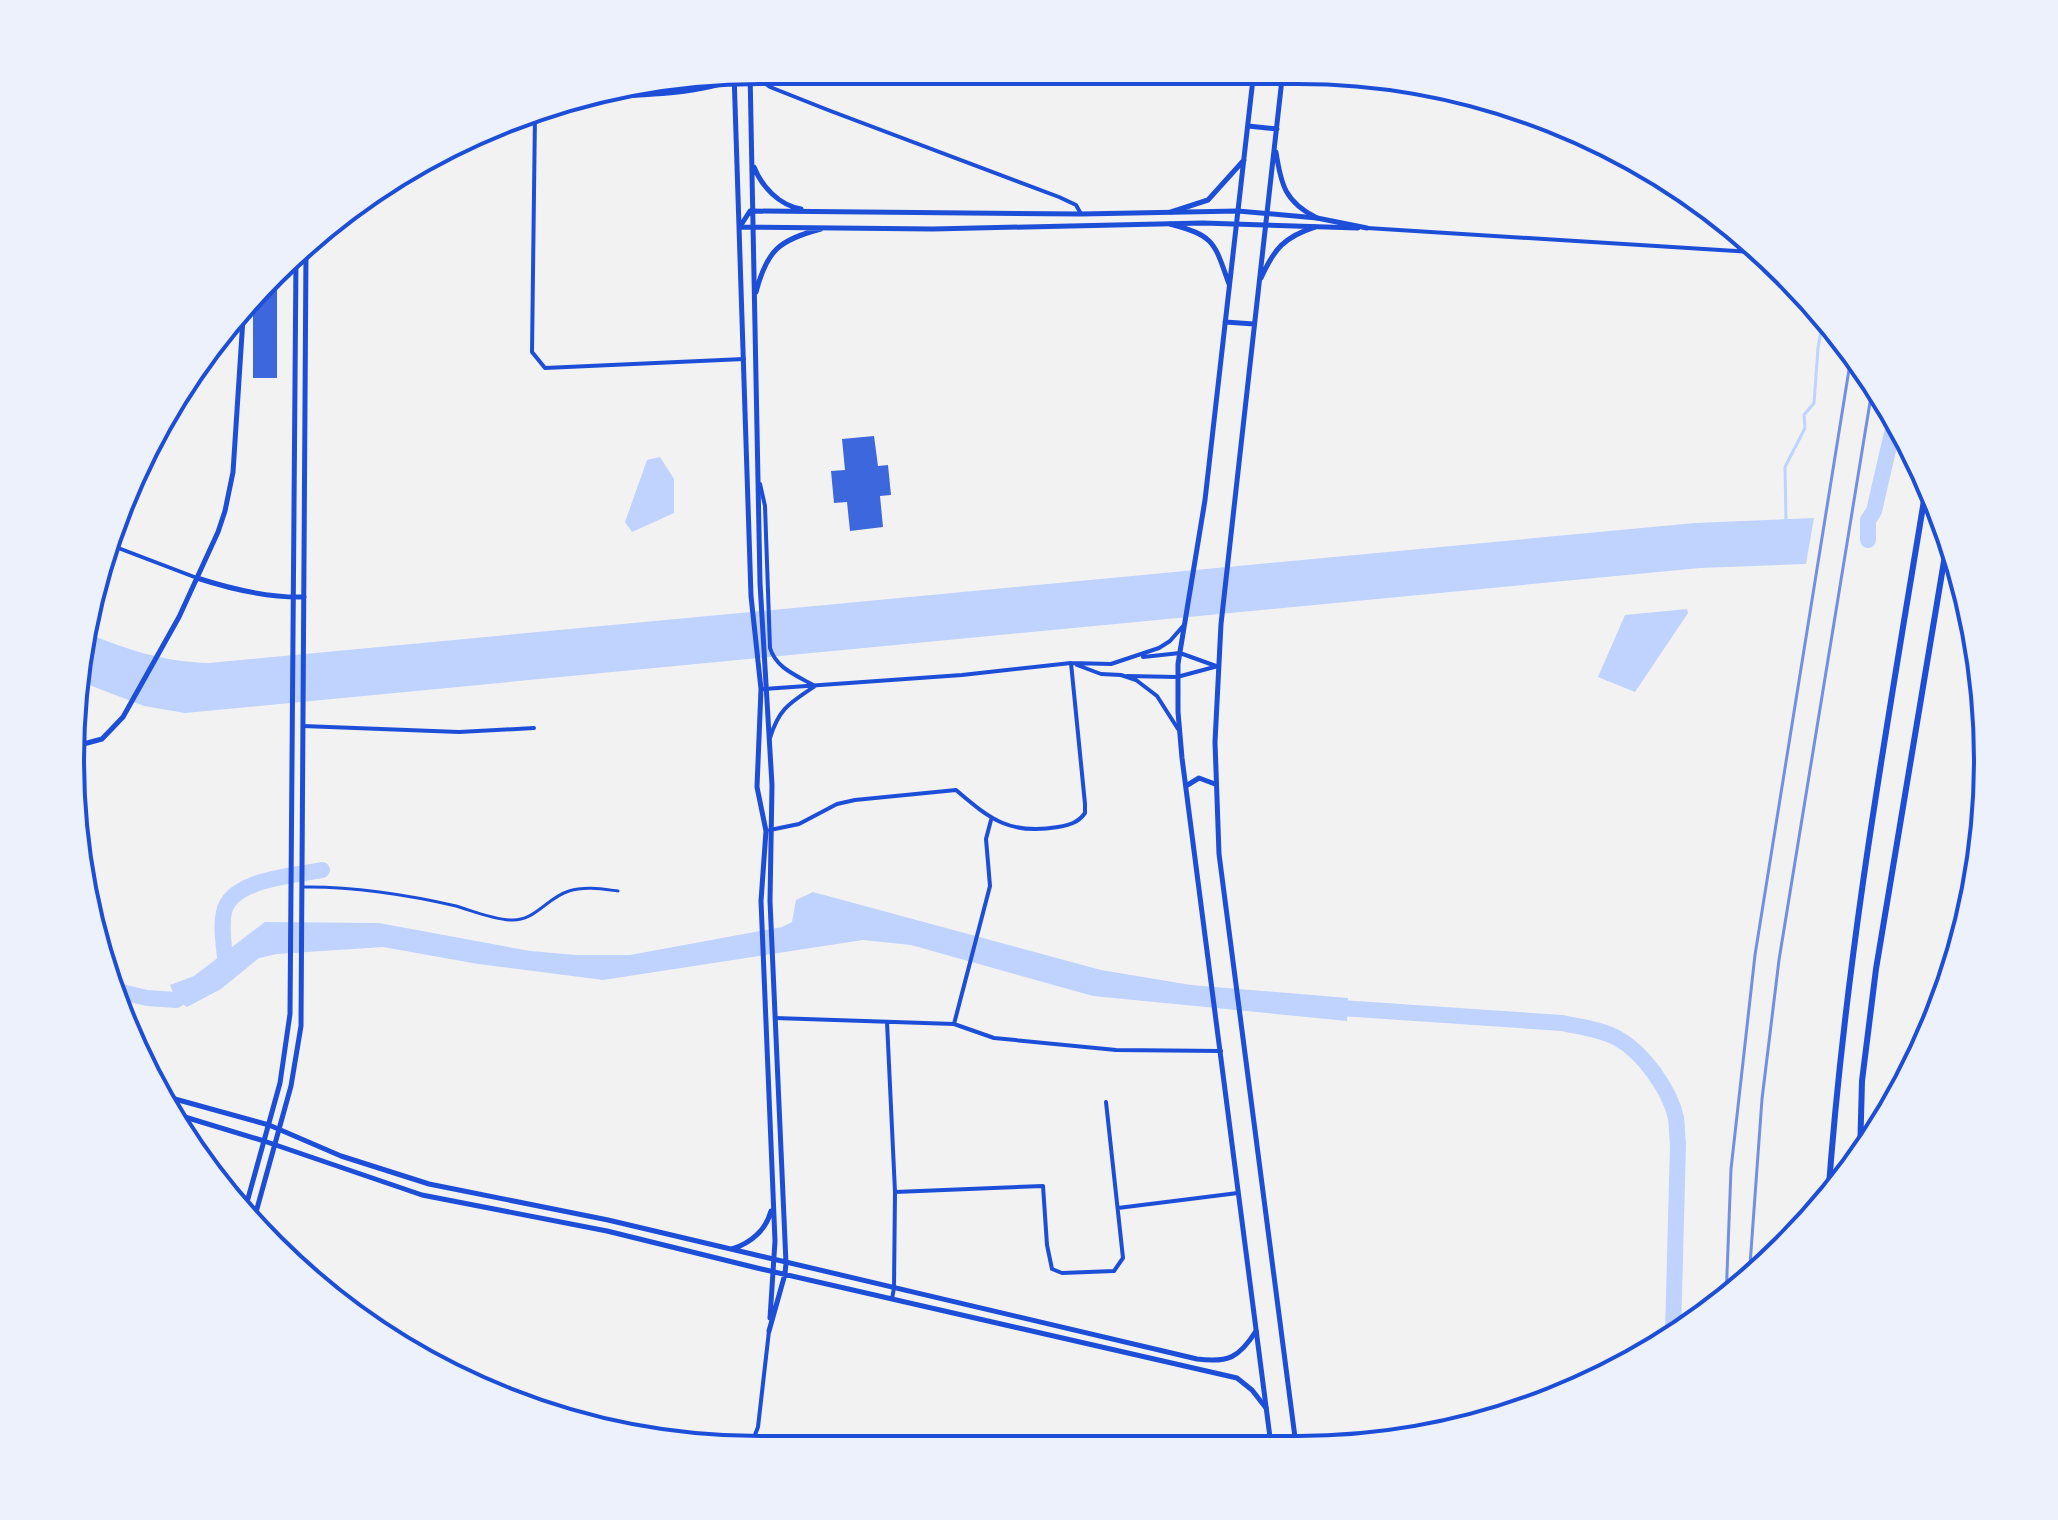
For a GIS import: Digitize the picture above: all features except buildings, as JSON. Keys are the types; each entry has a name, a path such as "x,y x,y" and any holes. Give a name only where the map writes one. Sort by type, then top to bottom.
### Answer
{"highway":[{"path":"1830,1177 1834,1119 1873,813 1924,503"},
{"path":"1860,1136 1862,1081 1876,969 1944,562"}],"street":[{"path":"750,84 750,211 755,297 762,668"},
{"path":"766,84 1068,201 1079,208 1081,214"},
{"path":"1253,84 1205,500 1177,677 1186,786 1270,1436"},
{"path":"1282,84 1221,624 1216,785 1220,864 1295,1436"},
{"path":"734,85 751,596 769,740 770,901 786,1263 769,1331"},
{"path":"651,93 689,88"},
{"path":"535,123 532,352 545,368 744,359"},
{"path":"1248,126 1277,129"},
{"path":"1275,145 1285,192 1296,205 1317,218"},
{"path":"1171,212 1208,200 1244,159"},
{"path":"752,161 762,183 781,201 791,207 818,212"},
{"path":"740,227 750,211"},
{"path":"750,211 1081,214 1238,211 1317,218 1367,228"},
{"path":"829,212 830,227"},
{"path":"1170,224 1206,236 1219,257 1229,285"},
{"path":"740,227 933,229 1236,224 1367,228 1743,251"},
{"path":"755,297 762,271 773,251 792,238 830,227"},
{"path":"1259,283 1277,249 1295,233 1315,227"},
{"path":"256,1211 291,1086 300,1036 306,260"},
{"path":"247,1201 269,1125 288,1035 294,709 296,269"},
{"path":"1225,322 1254,324"},
{"path":"84,744 102,739 123,717 179,617 218,532 231,484 242,326"},
{"path":"758,478 765,506 773,657 784,669 815,686"},
{"path":"118,548 224,587 304,597"},
{"path":"1133,658 1170,641 1184,625"},
{"path":"764,688 962,675 1071,663 1111,664 1133,658 1180,653 1218,666"},
{"path":"1071,663 1101,674 1177,677 1218,666"},
{"path":"769,831 799,824 837,804 855,800 956,790 991,820 1017,829 1071,825 1085,813 1071,663"},
{"path":"1121,675 1136,680 1157,696 1180,732"},
{"path":"769,740 784,707 815,686"},
{"path":"755,1436 775,1259 761,901 769,831 757,787 764,688"},
{"path":"303,726 459,732 534,728"},
{"path":"1186,786 1199,778 1216,785"},
{"path":"954,1024 990,886 986,839 991,820"},
{"path":"301,887 327,886 382,894 510,920 529,918 567,892 591,888 618,891"},
{"path":"775,1018 954,1024 994,1038 1116,1050 1221,1051"},
{"path":"887,1022 895,1192 892,1300"},
{"path":"176,1099 269,1125 341,1156 429,1184 608,1220 1197,1359 1216,1360 1234,1356 1244,1350 1256,1331"},
{"path":"895,1192 1043,1186 1052,1269 1062,1273 1108,1273 1120,1267 1123,1258 1106,1102"},
{"path":"187,1118 422,1195 607,1231 892,1300 1237,1378 1252,1390 1266,1409"},
{"path":"1118,1208 1238,1193"},
{"path":"729,1249 744,1245 762,1230 772,1206"}],"water":[{"path":"660,457 674,479 674,513 632,532 625,522 647,460"},
{"path":"1814,518 1806,564 1700,568 185,713 144,706 89,685 96,636 146,654 209,663 1695,523"},
{"path":"1687,609 1688,613 1635,692 1598,677 1625,615"},
{"path":"813,892 1101,970 1191,985 1348,998 1347,1021 1093,996 911,945 863,940 603,980 478,964 383,947 259,958 221,989 187,1007 176,1000 170,985 194,976 265,922 379,923 530,951 630,955 782,927 792,922 796,900"}],"waterway":[{"path":"1786,522 1785,467 1805,428 1804,415 1814,403 1821,332"},
{"path":"1868,540 1868,520 1874,511 1891,437"},
{"path":"226,968 222,925 229,901 238,892 265,881 322,870"},
{"path":"126,993 176,1000 193,989"},
{"path":"1326,1007 1562,1023 1610,1035 1636,1052 1662,1084 1676,1118 1673,1322"}],"railway":[{"path":"1727,1282 1731,1169 1755,955 1849,369"},
{"path":"1750,1262 1762,1099 1779,960 1870,401"}]}
